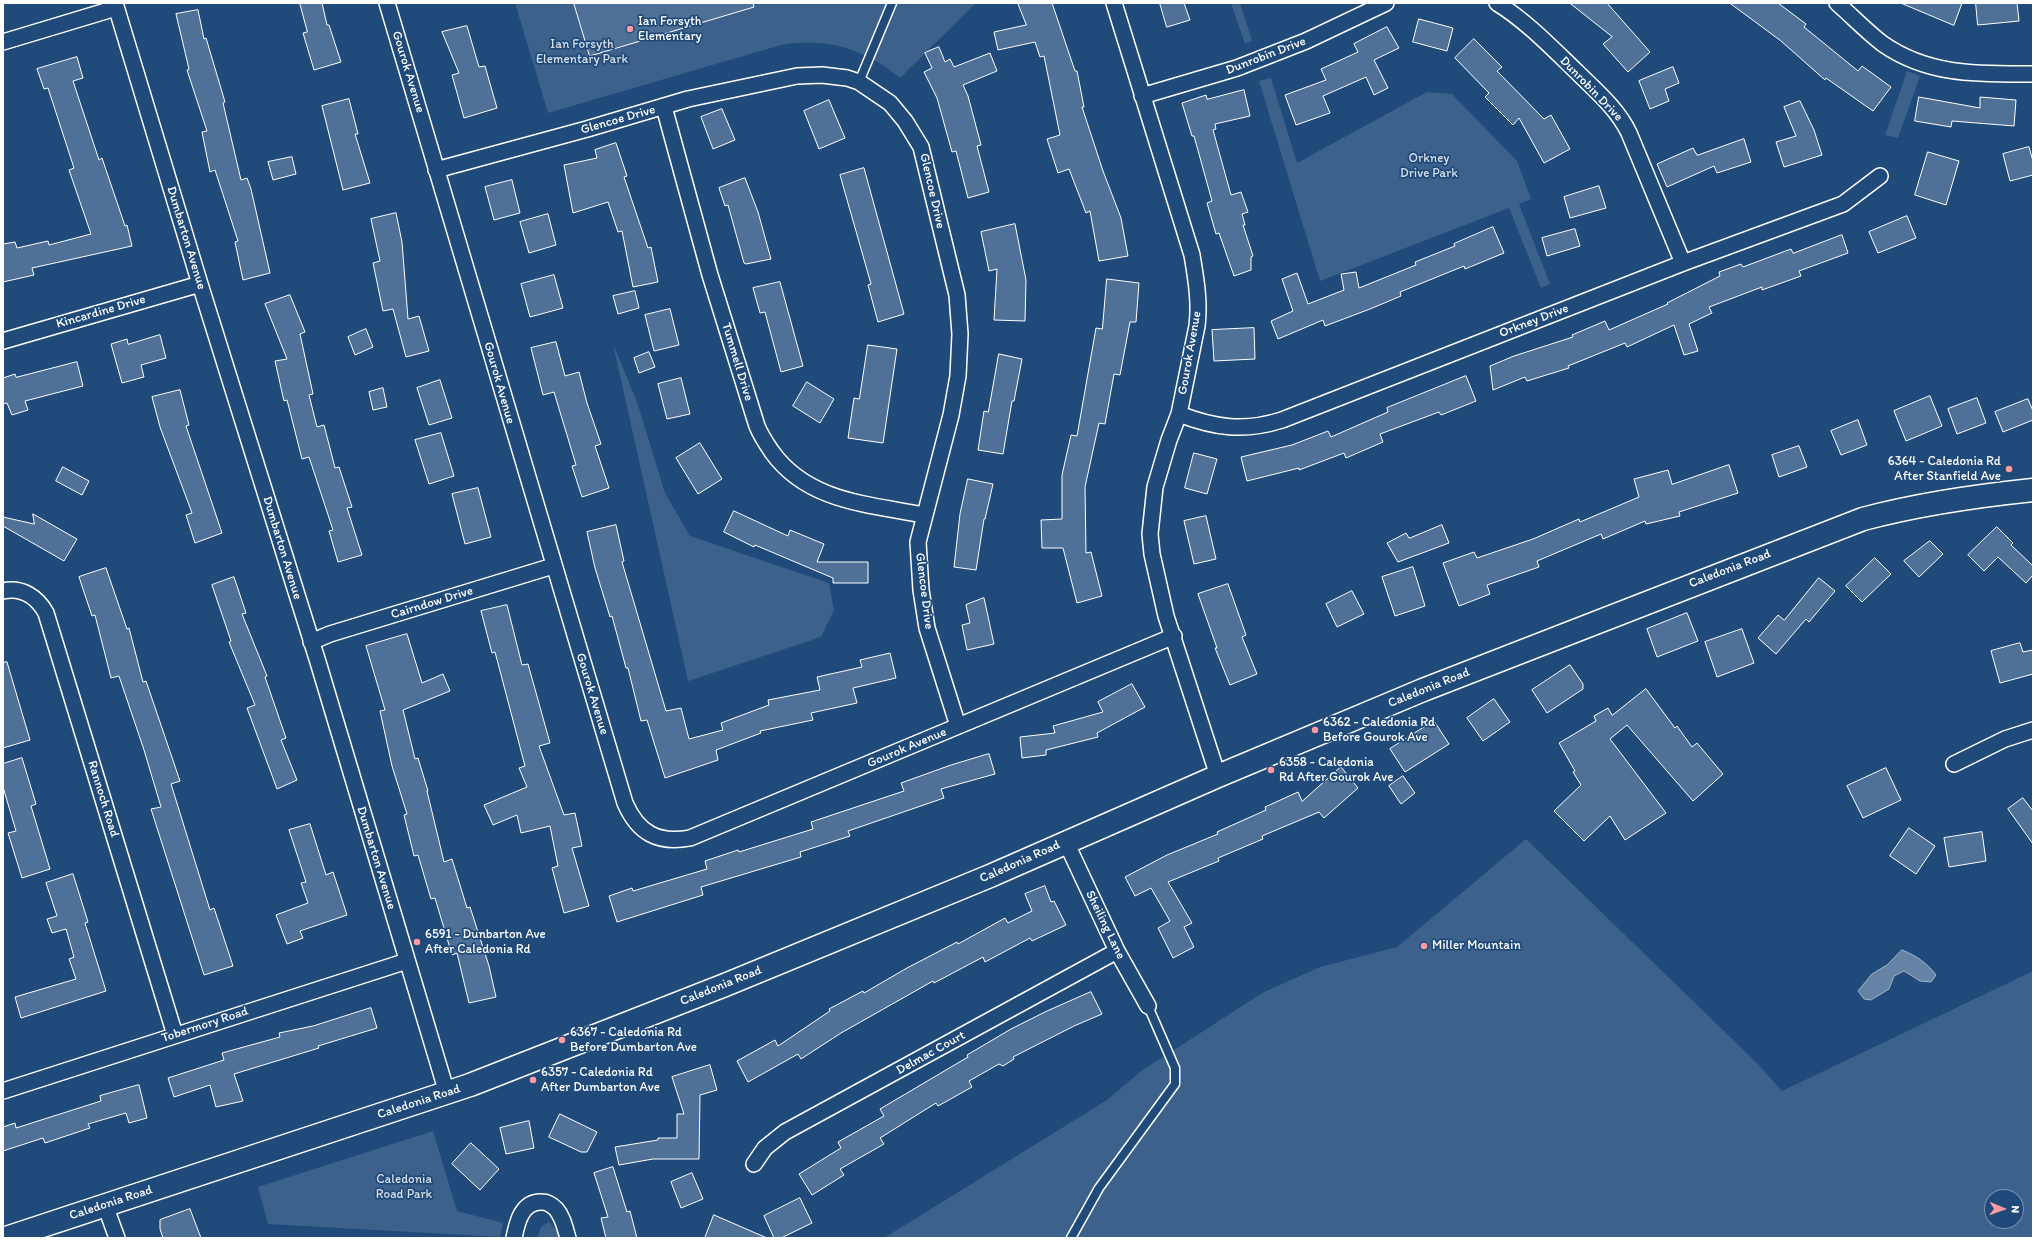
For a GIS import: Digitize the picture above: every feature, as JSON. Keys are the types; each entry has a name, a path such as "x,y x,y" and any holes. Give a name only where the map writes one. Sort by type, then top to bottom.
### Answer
{"street":[{"name":"Gourok Avenue","path":"387,3 553,566 625,803 630,816 639,826 650,834 663,839 676,841 690,838 1174,636"},
{"name":"Gourok Avenue","path":"1114,3 1192,255 1197,286 1197,326 1179,414 1169,440 1155,487 1150,534 1166,616 1174,636 1218,776"},
{"name":"Dunrobin Drive","path":"1142,96 1237,68 1306,41 1386,3"},
{"name":"Dunrobin Drive","path":"1497,3 1511,12 1560,56 1621,118 1629,133 1682,263"},
{"path":"1837,3 1882,43 1917,63 1961,73 2033,74"},
{"path":"3,42 116,6"},
{"name":"Dumbarton Avenue","path":"116,6 311,642 447,1093"},
{"name":"Glencoe Drive","path":"436,170 664,107 688,98 797,76 822,75 859,82 890,103 922,147 957,295 960,334 958,376 951,415 918,542 918,565 927,628 958,726"},
{"name":"Tummell Drive","path":"664,107 710,275 757,426 765,443 793,475 818,491 835,497 924,515"},
{"name":"Orkney Drive","path":"1179,414 1209,424 1230,428 1268,424 1682,263 1771,229 1843,204 1880,176"},
{"name":"Kincardine Drive","path":"3,341 200,284"},
{"name":"Caledonia Road","path":"6,1238 447,1093 725,985 990,876 1218,776 1423,690 1863,519 1909,507 1961,498 2033,490"},
{"name":"Cairndow Drive","path":"311,642 330,634 553,566"},
{"name":"Rannoch Road","path":"3,591 15,590 30,596 42,606 46,613 175,1034"},
{"path":"1954,764 2005,739 2033,730"},
{"name":"Sheiling Lane","path":"1066,842 1117,951 1148,1006"},
{"name":"Delmac Court","path":"754,1164 765,1148 785,1132 1117,951"},
{"name":"Tobermory Road","path":"3,1091 175,1034 407,961"},
{"path":"514,1238 518,1221 526,1206 537,1202 547,1203 555,1208 564,1224 568,1238"},
{"path":"105,1205 117,1238"}],"lane":[{"path":"859,82 892,3"},
{"path":"1071,1238 1099,1188 1175,1084 1174,1068 1148,1006"}],"green space":[{"name":"Ian Forsyth Elementary Park","path":"515,3 976,3 900,78 873,59 859,53 829,44 797,43 781,45 548,113"},
{"path":"1231,3 1240,3 1252,41 1245,44"},
{"path":"1907,71 1920,76 1898,138 1885,135"},
{"name":"Orkney Drive Park","path":"1271,78 1297,163 1427,92 1452,94 1517,161 1531,199 1519,204 1550,284 1541,288 1509,208 1320,281 1259,81"},
{"path":"613,344 637,402 665,493 690,536 829,583 834,610 821,637 688,681"},
{"path":"1526,839 1758,1064 1782,1091 2033,971 2033,1238 884,1238 1107,1100 1140,1072 1262,993 1320,967 1397,947"},
{"name":"Caledonia Road Park","path":"433,1131 457,1211 503,1223 500,1237 268,1224 258,1187"},
{"path":"549,1222 556,1229 559,1238 537,1238 541,1227"}],"shaded area":[{"path":"1902,950 1921,960 1933,971 1936,975 1931,982 1920,981 1904,971 1894,976 1889,989 1871,1000 1864,999 1858,991 1872,974 1887,965"}],"building":[{"path":"300,3 322,3 327,25 329,25 341,62 314,70 303,33 307,32"},
{"name":"Ian Forsyth Elementary","path":"574,3 753,3 754,7 590,56"},
{"path":"1018,3 1052,3 1075,71 1077,71 1084,107 1082,107 1103,171 1121,218 1128,256 1099,261 1090,211 1086,213 1069,169 1058,173 1047,139 1060,135 1044,56 1040,57 1035,42 998,50 994,32 1026,25"},
{"path":"1160,3 1184,3 1190,20 1167,27"},
{"path":"1570,3 1607,3 1650,52 1628,72 1603,44 1612,37"},
{"path":"1730,3 1778,3 1806,24 1804,27 1858,71 1862,66 1891,87 1873,111 1826,78 1825,80 1781,41"},
{"path":"1901,3 1962,3 1954,25"},
{"path":"1976,3 2017,3 2019,21 1978,25"},
{"path":"198,10 204,39 206,38 225,102 223,103 241,180 247,178 251,189 270,273 243,280 235,242 238,241 215,170 210,172 202,132 207,131 187,70 189,69 176,14"},
{"path":"1419,19 1453,28 1447,51 1413,42"},
{"path":"467,26 479,67 485,66 497,108 464,118 452,75 459,73 442,32"},
{"path":"1387,27 1399,48 1374,60 1388,88 1374,95 1366,77 1323,96 1330,113 1296,125 1285,95 1326,80 1321,69 1358,52 1354,44"},
{"path":"1474,39 1502,67 1497,71 1544,119 1551,115 1570,149 1544,163 1519,118 1513,125 1485,97 1489,93 1455,58"},
{"path":"939,47 945,62 950,59 954,67 990,53 997,71 963,85 968,96 981,145 977,146 989,192 968,198 956,151 952,152 937,98 924,72 932,68 925,53"},
{"path":"77,57 83,78 73,81 99,160 102,158 125,226 127,225 132,246 32,268 34,275 3,282 3,244 15,242 17,248 48,241 49,245 91,234 69,170 74,168 48,88 44,89 37,69"},
{"path":"1673,67 1679,83 1665,89 1669,101 1650,109 1639,81"},
{"path":"1244,90 1250,116 1215,124 1216,129 1213,130 1231,195 1241,192 1248,212 1242,214 1245,225 1243,225 1253,256 1251,257 1251,270 1234,276 1219,233 1216,234 1207,203 1212,201 1194,136 1192,136 1182,103 1206,95 1207,99"},
{"path":"1919,97 1980,108 1980,97 2016,100 2014,126 1952,121 1951,127 1915,121"},
{"path":"349,99 358,134 355,134 370,183 343,190 322,106"},
{"path":"829,100 845,138 819,149 804,111"},
{"path":"1800,101 1814,130 1822,155 1784,167 1776,142 1796,136 1784,107"},
{"path":"722,109 735,140 713,149 701,117"},
{"path":"1744,139 1751,162 1717,173 1714,166 1667,187 1657,164 1693,148 1697,155"},
{"path":"616,143 627,176 624,177 648,248 651,247 658,282 633,287 622,231 618,232 608,202 573,213 564,165 597,158 595,150"},
{"path":"2029,147 2033,161 2033,175 2010,181 2003,154"},
{"path":"1928,152 1959,161 1946,205 1915,195"},
{"path":"292,157 296,174 273,180 268,162"},
{"path":"864,168 904,314 878,322 868,285 871,284 840,175"},
{"path":"745,178 758,212 771,259 746,264 744,263 728,205 725,206 719,188"},
{"path":"512,180 520,213 494,220 485,187"},
{"path":"1599,186 1606,208 1570,218 1564,197"},
{"path":"396,213 402,242 408,319 419,316 429,351 406,357 393,309 383,311 373,263 380,261 371,219"},
{"path":"548,214 556,245 529,253 520,222"},
{"path":"1907,216 1916,238 1878,253 1869,232"},
{"path":"1015,224 1026,280 1025,321 994,320 997,269 989,271 981,232"},
{"path":"1493,227 1504,253 1465,269 1464,266 1400,292 1401,296 1370,309 1325,326 1323,320 1278,339 1271,321 1293,311 1282,279 1297,273 1308,304 1344,290 1341,274 1356,272 1359,288 1416,265 1415,262 1455,246 1454,244"},
{"path":"1575,229 1580,246 1547,256 1542,238"},
{"path":"1842,235 1848,253 1799,271 1801,276 1762,290 1762,287 1709,307 1712,313 1689,324 1698,351 1684,355 1674,325 1627,347 1625,343 1568,366 1569,368 1527,381 1525,377 1493,390 1490,366 1514,356 1573,337 1572,335 1605,321 1609,330 1668,304 1667,303 1720,276 1719,272 1741,264 1743,267 1791,249 1793,253"},
{"path":"554,275 563,308 530,317 521,284"},
{"path":"1107,279 1139,283 1136,322 1130,322 1120,375 1114,374 1105,424 1099,423 1085,487 1086,553 1091,552 1102,596 1077,603 1063,548 1042,548 1041,520 1062,519 1062,475 1071,435 1077,436 1096,328 1102,329"},
{"path":"780,282 803,366 781,372 765,312 760,313 753,288"},
{"path":"635,291 639,308 618,314 613,296"},
{"path":"290,295 305,332 300,334 313,394 309,395 317,427 324,425 335,468 339,467 352,507 347,508 362,555 338,562 329,531 333,530 309,457 302,459 287,400 284,401 275,361 287,359 265,304"},
{"path":"670,309 679,345 654,351 645,315"},
{"path":"1254,328 1255,359 1214,361 1212,330"},
{"path":"366,329 373,347 355,355 348,337"},
{"path":"160,335 166,358 141,365 144,377 122,383 111,344 127,339 128,344"},
{"path":"556,342 565,376 579,372 587,403 601,444 595,446 609,488 582,497 572,466 576,465 554,392 543,395 531,348"},
{"path":"868,345 897,349 883,443 848,438 854,398 859,399"},
{"path":"649,352 655,367 639,373 634,358"},
{"path":"999,354 1022,359 1014,401 1012,401 1003,454 978,450 984,411 988,412"},
{"path":"77,362 83,386 25,401 28,410 12,415 7,403 3,404 3,378 15,374 16,377"},
{"path":"1466,376 1476,401 1441,415 1439,412 1380,434 1383,442 1346,458 1344,453 1299,470 1299,468 1247,481 1241,457 1292,445 1328,431 1331,437 1388,412 1387,408"},
{"path":"681,378 690,414 667,419 658,384"},
{"path":"440,380 452,418 429,425 417,388"},
{"path":"807,382 834,399 820,423 793,406"},
{"path":"383,388 387,407 373,410 369,392"},
{"path":"180,390 189,425 186,426 222,533 195,543 186,515 192,513 160,427 152,397"},
{"path":"1930,396 1942,426 1906,441 1894,411"},
{"path":"1977,398 1986,423 1957,434 1948,409"},
{"path":"2028,399 2033,411 2033,420 2003,432 1995,412"},
{"path":"1858,420 1867,445 1841,455 1831,431"},
{"path":"441,433 454,476 429,484 415,440"},
{"path":"700,443 722,479 698,494 676,458"},
{"path":"1799,446 1807,467 1779,477 1772,455"},
{"path":"1194,453 1217,459 1207,494 1185,488"},
{"path":"1729,465 1738,493 1679,512 1680,516 1646,524 1645,521 1603,539 1601,534 1537,561 1539,567 1487,585 1490,594 1459,606 1443,563 1474,552 1477,558 1533,539 1579,519 1580,522 1639,497 1634,479 1668,470 1672,484"},
{"path":"63,467 89,481 82,495 56,481"},
{"path":"968,479 993,484 984,519 976,570 954,567 960,514"},
{"path":"478,488 491,537 465,544 452,494"},
{"path":"734,511 788,536 790,530 824,544 817,562 868,562 868,583 833,583 833,578 755,545 754,547 724,532"},
{"path":"33,514 77,539 64,561 3,526 3,517 34,524"},
{"path":"1206,516 1216,559 1194,564 1184,521"},
{"path":"616,525 624,561 622,562 666,711 681,708 689,739 723,730 721,723 769,705 768,700 820,690 817,677 862,667 860,660 890,653 896,678 853,688 857,703 811,713 813,720 760,731 761,733 716,750 718,760 665,778 647,720 641,721 628,668 626,668 612,616 610,617 595,568 587,532"},
{"path":"1442,525 1449,543 1398,562 1387,543 1406,533 1409,538"},
{"path":"1997,527 2013,543 2011,545 2033,566 2033,575 2026,583 1998,557 1984,571 1968,555"},
{"path":"1930,541 1943,554 1919,577 1904,561"},
{"path":"1875,558 1891,574 1862,602 1846,586"},
{"path":"1413,567 1425,606 1395,616 1382,577"},
{"path":"106,568 127,629 129,628 143,682 146,681 180,781 171,784 210,910 214,908 233,966 204,975 151,809 161,807 144,750 119,676 111,678 95,615 92,616 79,577"},
{"path":"234,577 246,613 242,614 267,676 265,677 286,738 281,740 297,780 277,789 247,708 255,705 229,642 231,641 212,585"},
{"path":"1819,578 1835,591 1809,622 1806,619 1776,654 1758,638 1778,615 1784,620"},
{"path":"1228,584 1246,635 1242,637 1257,674 1230,685 1215,648 1217,648 1198,594"},
{"path":"1352,591 1364,614 1337,627 1326,604"},
{"path":"984,598 994,644 967,650 962,625 970,623 966,605"},
{"path":"507,605 522,665 528,664 550,743 539,746 564,815 575,813 582,846 572,848 589,906 564,913 552,868 558,866 550,826 521,833 517,815 493,825 484,805 527,787 519,768 525,766 495,652 492,653 481,611"},
{"path":"1687,613 1698,641 1657,657 1647,629"},
{"path":"1742,629 1754,663 1717,677 1705,642"},
{"path":"407,634 422,683 443,674 450,691 403,710 415,759 418,758 428,791 444,862 452,859 467,908 470,907 489,966 496,997 469,1003 457,953 452,955 435,898 431,899 418,855 414,856 404,815 407,814 392,766 380,711 385,710 366,646"},
{"path":"2020,643 2023,652 2033,650 2033,674 2000,683 1991,651"},
{"path":"7,662 30,740 3,748 3,663"},
{"path":"1570,665 1583,684 1583,689 1547,713 1532,690"},
{"path":"1132,684 1145,707 1097,733 1098,737 1046,750 1046,755 1022,758 1020,737 1055,733 1053,726 1103,712 1098,702"},
{"path":"1646,689 1675,728 1677,726 1692,747 1697,743 1723,774 1693,801 1627,725 1610,739 1666,813 1625,840 1610,816 1584,841 1554,811 1581,785 1559,743 1596,721 1594,716 1608,708 1612,715"},
{"path":"1494,699 1510,722 1483,741 1467,718"},
{"path":"1434,721 1449,744 1405,772 1390,749"},
{"path":"989,754 995,774 941,789 944,798 848,831 850,836 800,852 801,857 701,887 703,895 617,922 609,896 632,888 633,891 707,869 705,861 813,829 811,822 904,791 901,783 951,765"},
{"path":"22,758 36,804 31,806 50,869 22,878 8,833 16,831 3,787 3,764"},
{"path":"1341,767 1358,788 1324,818 1319,812 1262,836 1263,839 1218,858 1219,861 1168,882 1192,923 1184,927 1194,947 1173,958 1158,928 1170,921 1151,888 1135,896 1125,877 1167,855 1218,834 1217,832 1266,810 1265,807 1298,792 1302,801"},
{"path":"1886,768 1901,800 1863,818 1847,786"},
{"path":"1403,776 1415,793 1401,804 1389,786"},
{"path":"2023,798 2033,811 2033,844 2008,809"},
{"path":"310,824 326,875 333,872 347,915 300,931 303,938 287,944 276,915 308,903 301,883 306,882 289,830"},
{"path":"1909,828 1935,846 1916,874 1890,856"},
{"path":"1982,832 1986,861 1949,867 1944,838"},
{"path":"73,874 88,922 85,923 106,991 21,1018 15,997 76,979 69,959 74,957 66,929 52,933 47,919 57,916 46,883"},
{"path":"1045,886 1051,902 1054,901 1066,925 1032,941 1030,938 985,962 983,957 934,983 933,981 841,1033 801,1059 798,1054 748,1082 737,1061 775,1040 778,1046 830,1011 829,1009 863,991 864,993 907,968 957,942 958,944 1005,918 1008,923 1032,911 1025,894"},
{"path":"1091,992 1102,1014 1074,1026 1013,1057 1014,1059 1003,1066 999,1064 969,1081 972,1087 938,1106 936,1103 880,1138 884,1144 840,1169 844,1175 812,1195 799,1174 841,1148 838,1142 884,1116 880,1109 968,1057 967,1055 1011,1029 1047,1011"},
{"path":"371,1008 377,1028 318,1046 319,1048 234,1074 243,1101 216,1107 210,1085 174,1097 168,1078 224,1060 222,1053 280,1037 279,1033 313,1026"},
{"path":"710,1065 717,1090 700,1095 699,1159 653,1159 619,1165 615,1147 658,1140 658,1138 677,1138 677,1114 684,1114 672,1077"},
{"path":"139,1085 147,1118 129,1123 126,1113 88,1124 90,1128 45,1143 43,1138 3,1151 3,1127 15,1123 16,1128 101,1101 100,1096"},
{"path":"560,1114 597,1132 587,1152 581,1152 549,1137"},
{"path":"529,1121 534,1148 506,1154 500,1128"},
{"path":"471,1143 499,1169 480,1190 452,1164"},
{"path":"613,1167 627,1212 630,1211 637,1238 606,1238 601,1218 608,1217 594,1173"},
{"path":"692,1173 703,1199 681,1208 671,1182"},
{"path":"800,1198 812,1223 781,1238 774,1238 764,1216"},
{"path":"190,1209 201,1238 163,1238 160,1229 160,1220"},
{"path":"714,1215 767,1238 705,1238"}],"place":[{"name":"Ian Forsyth Elementary","path":"630,29"},
{"name":"6364 - Caledonia Rd After Stanfield Ave","path":"2009,469"},
{"name":"6362 - Caledonia Rd Before Gourok Ave","path":"1315,730"},
{"name":"6358 - Caledonia Rd After Gourok Ave","path":"1271,770"},
{"name":"6591 - Dunbarton Ave After Caledonia Rd","path":"417,942"},
{"name":"Miller Mountain","path":"1424,946"},
{"name":"6367 - Caledonia Rd Before Dumbarton Ave","path":"562,1040"},
{"name":"6357 - Caledonia Rd After Dumbarton Ave","path":"533,1080"}]}
